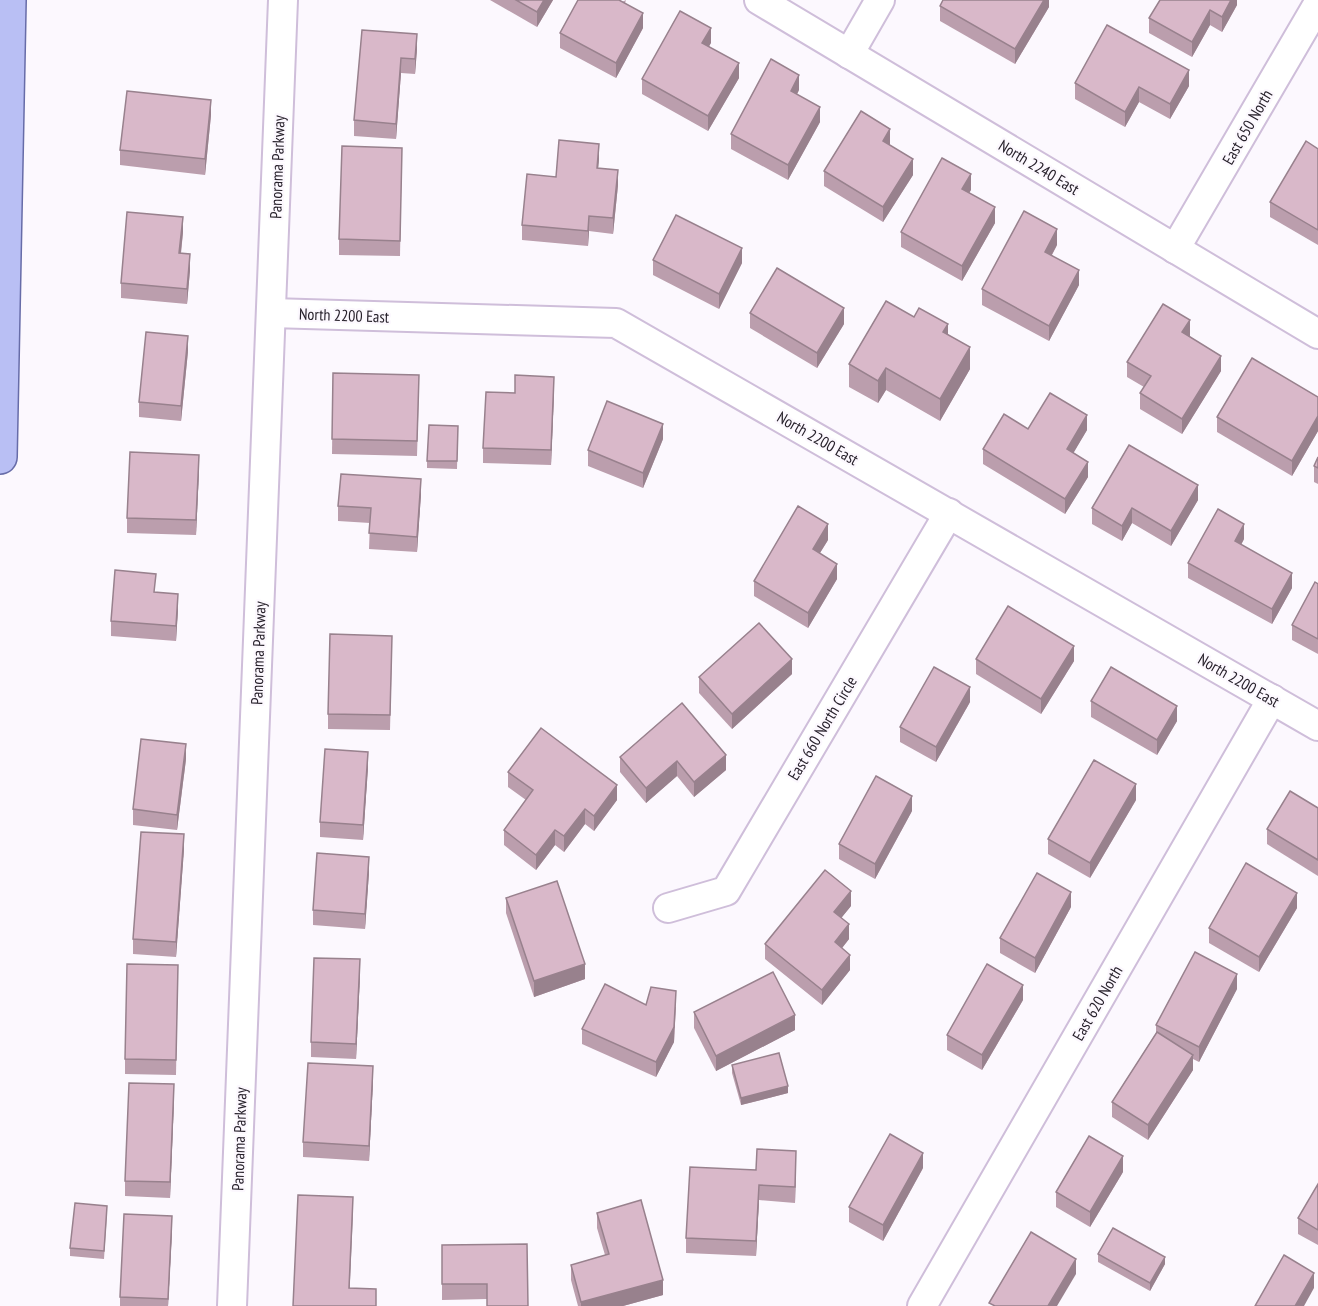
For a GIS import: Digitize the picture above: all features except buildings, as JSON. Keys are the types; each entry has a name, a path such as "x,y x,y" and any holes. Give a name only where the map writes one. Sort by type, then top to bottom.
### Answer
{"main road":[{"path":"0,457 9,0"}],"street":[{"name":"Panorama Parkway","path":"232,1306 283,0"},
{"name":"North 2240 East","path":"759,0 1318,334"},
{"path":"849,54 880,0"},
{"name":"East 650 North","path":"1175,249 1318,4"},
{"name":"North 2200 East","path":"271,313 616,323 1318,726"},
{"name":"East 660 North Circle","path":"668,908 726,891 949,513"},
{"name":"East 620 North","path":"922,1306 1272,699"}]}
